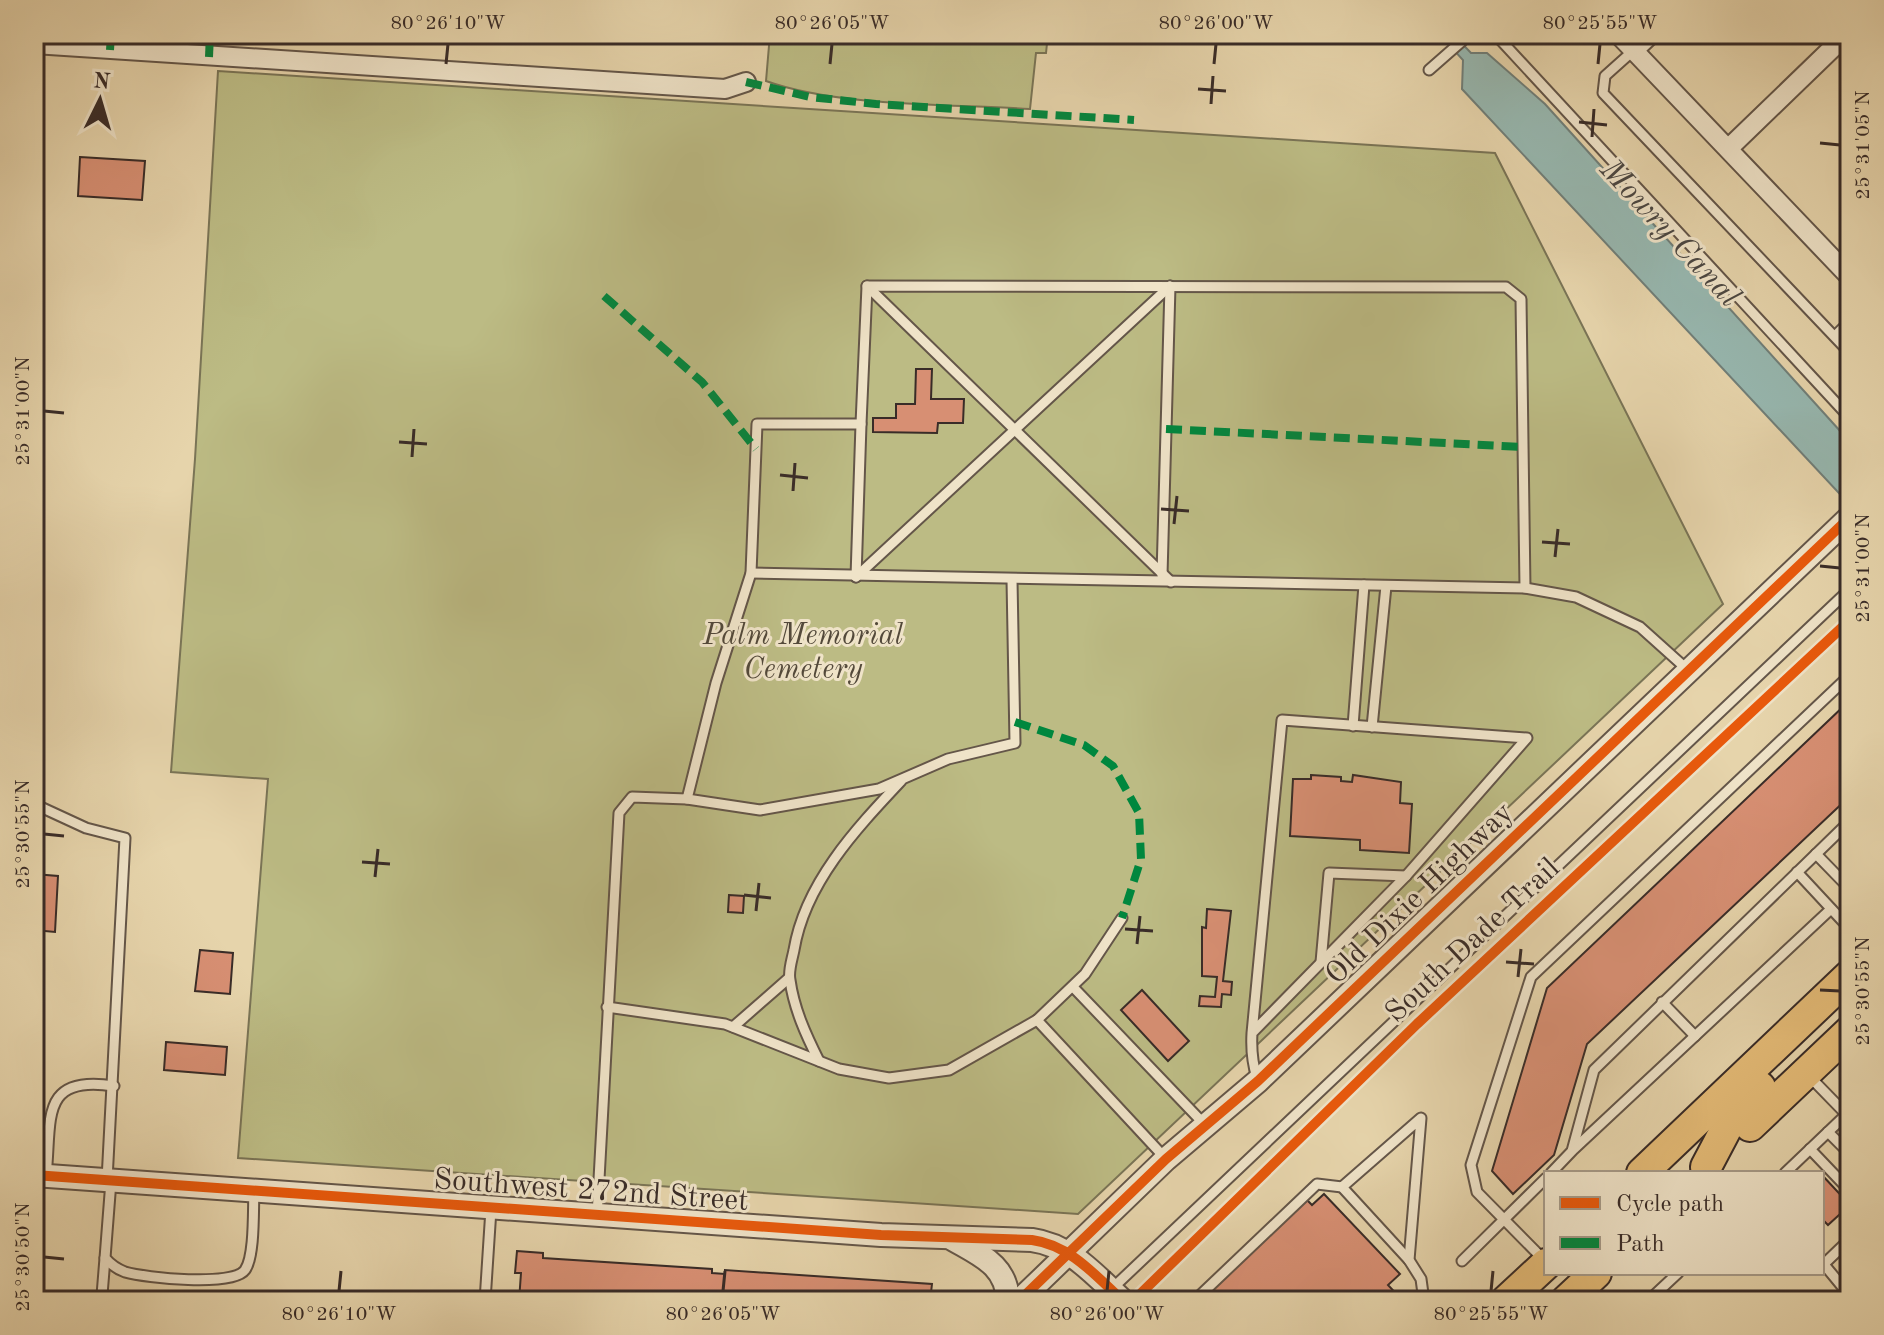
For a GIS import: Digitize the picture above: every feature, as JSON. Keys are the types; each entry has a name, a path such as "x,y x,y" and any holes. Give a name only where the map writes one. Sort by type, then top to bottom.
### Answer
{"highway":[{"path":"1644,1171 1850,975"},
{"path":"1703,1170 1735,1112 1850,1002"},
{"path":"1703,1170 1848,1035"},
{"path":"1506,1301 1544,1266"},
{"path":"1530,1301 1544,1269"},
{"path":"1566,1301 1594,1275"}],"street":[{"path":"1618,34 1850,277"},
{"path":"1634,50 1651,34"},
{"path":"1729,148 1847,34"},
{"path":"34,44 725,89 746,82"},
{"name":"Old Dixie Highway","path":"1019,1301 1166,1159 1258,1081 1850,517"},
{"name":"Southwest 272nd Street","path":"40,1176 597,1216 950,1238 1032,1240 1053,1244 1068,1252 1111,1297"},
{"path":"950,1238 997,1267 1006,1283 1008,1301"}],"lane":[{"path":"1495,34 1850,418"},
{"path":"1429,70 1466,37"},
{"path":"1634,50 1605,76 1603,93 1850,353"},
{"path":"867,286 1506,287 1521,299 1525,588"},
{"path":"856,577 867,286"},
{"path":"867,286 1016,428 1165,579"},
{"path":"856,577 1170,286"},
{"path":"1165,579 1170,286"},
{"path":"1835,336 1850,321"},
{"path":"687,799 716,683 751,573 757,424 861,424"},
{"path":"751,573 1525,588 1576,597 1640,627 1689,671"},
{"path":"597,1216 619,813 632,797 687,799 760,810 879,789 948,759 1015,743 1012,580"},
{"path":"1353,726 1364,585"},
{"path":"1372,727 1386,586"},
{"path":"1111,1297 1850,589"},
{"path":"1544,1262 1477,1192 1471,1165 1531,977 1848,682"},
{"path":"1252,1033 1406,876 1527,738 1282,720 1252,1033 1251,1057 1258,1081"},
{"path":"819,1061 802,1026 789,978 797,930 824,872 863,822 904,779"},
{"path":"34,804 86,828 125,838 102,1295"},
{"path":"1572,1151 1594,1070 1850,821"},
{"path":"1816,854 1850,889"},
{"path":"1797,872 1850,929"},
{"path":"1321,962 1329,873 1406,876"},
{"path":"1553,1171 1831,909"},
{"path":"607,1007 733,1027 839,1069 889,1078 949,1070 1037,1020 1073,987 1098,958 1122,918"},
{"path":"733,1027 789,978"},
{"path":"1073,987 1206,1126"},
{"path":"1662,1002 1695,1036"},
{"path":"1037,1020 1166,1159"},
{"path":"1787,1171 1848,1113 1806,1072"},
{"path":"40,1176 57,1095 71,1085 88,1082 114,1086"},
{"path":"1342,1187 1421,1118 1409,1260"},
{"path":"1828,1132 1850,1154"},
{"path":"1810,1149 1850,1191"},
{"path":"1462,1261 1544,1180"},
{"path":"1194,1301 1317,1184 1342,1187 1409,1260 1421,1279 1424,1301"},
{"path":"105,1258 118,1269 137,1275 219,1281 237,1278 249,1259 254,1190"},
{"path":"485,1301 491,1209"},
{"path":"1824,1262 1850,1239"},
{"path":"1824,1264 1850,1296"},
{"path":"1648,1301 1676,1275"}],"green space":[{"path":"770,34 1048,34 1046,53 1036,53 1030,109 861,100 827,96 766,81"},
{"name":"Palm Memorial Cemetery","path":"218,71 1495,153 1723,604 1078,1214 238,1158 268,779 171,772 195,459"}],"water":[{"path":"1414,34 1453,34 1471,53 1487,53 1545,104 1850,442 1850,505 1462,89 1463,60 1443,38 1417,37"}],"building":[{"path":"80,157 145,161 142,200 78,196"},
{"path":"916,369 932,369 931,399 964,399 963,423 938,423 937,433 873,432 873,418 896,418 896,404 915,404"},
{"path":"1846,704 1850,708 1850,796 1587,1044 1554,1155 1513,1194 1492,1171 1547,988"},
{"path":"1311,775 1341,777 1341,781 1352,782 1353,775 1401,782 1400,803 1412,804 1409,853 1360,850 1360,840 1290,836 1293,779 1311,779"},
{"path":"34,874 58,876 55,932 34,930"},
{"path":"729,895 744,896 743,913 728,912"},
{"path":"1207,909 1231,911 1223,981 1232,982 1231,995 1222,994 1221,1007 1199,1006 1200,996 1215,997 1217,977 1202,976 1202,927 1206,928"},
{"path":"200,950 233,953 230,994 195,991"},
{"path":"1142,990 1189,1041 1168,1061 1121,1010"},
{"path":"166,1042 227,1047 225,1075 164,1070"},
{"path":"34,1062 43,1063 41,1088 34,1087"},
{"path":"1824,1177 1850,1205 1828,1225 1824,1221"},
{"path":"1324,1194 1400,1274 1388,1285 1403,1301 1202,1298 1307,1200 1312,1205"},
{"path":"517,1251 543,1253 543,1258 712,1269 712,1273 725,1274 725,1270 932,1284 930,1301 519,1301 521,1273 515,1273"},
{"path":"218,1294 254,1297 254,1301 217,1301"}],"marked path":[{"path":"110,50 111,34"},
{"path":"209,57 210,34"},
{"path":"746,82 810,97 876,104 1134,120"},
{"path":"604,296 702,382 756,449"},
{"path":"1166,429 1523,447"},
{"path":"1015,722 1084,745 1113,766 1139,813 1141,859 1122,918"}],"cycle path":[{"path":"1019,1301 1166,1159 1258,1081 1850,517"},
{"name":"South Dade Trail","path":"1133,1301 1417,1024 1850,620"},
{"path":"34,1175 881,1235 1032,1240 1070,1255 1123,1301"}],"water label":[{"name":"Mowry Canal","path":"1669,234"}]}
